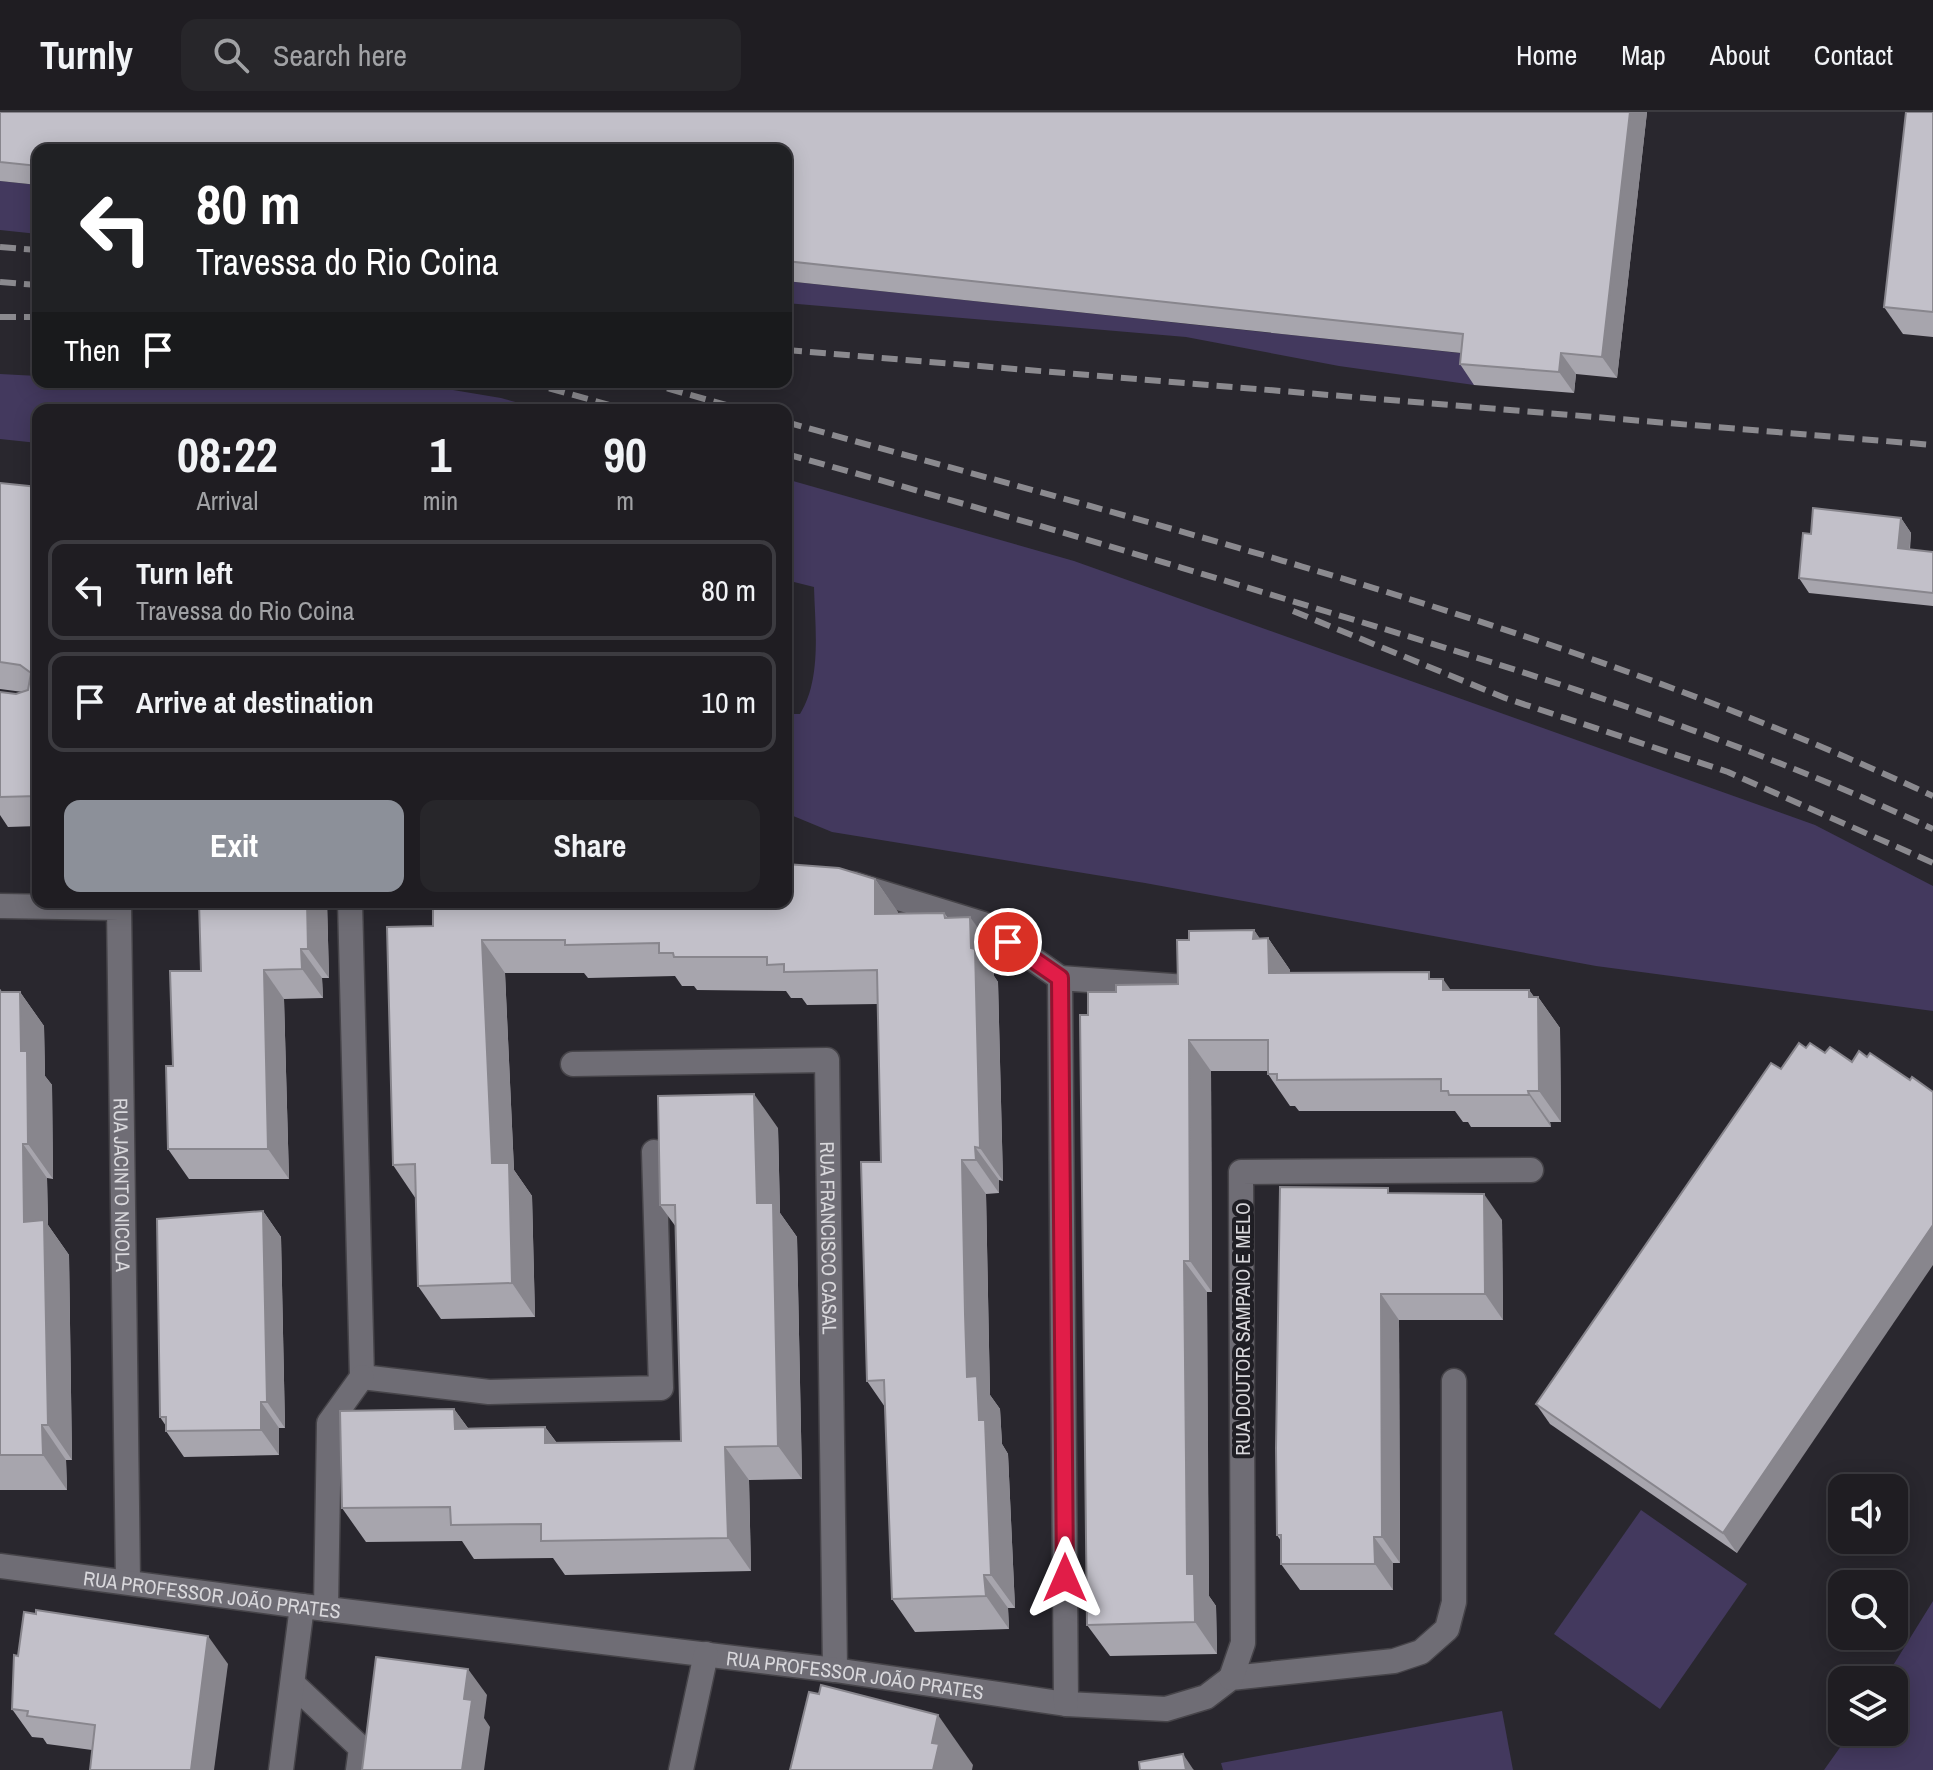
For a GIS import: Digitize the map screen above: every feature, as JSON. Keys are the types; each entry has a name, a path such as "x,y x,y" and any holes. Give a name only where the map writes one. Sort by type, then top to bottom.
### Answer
{"street":[{"path":"826,881 866,886 983,924 1060,978 1186,987"},
{"name":"RUA JACINTO NICOLA","path":"0,906 32,907"},
{"name":"RUA JACINTO NICOLA","path":"119,908 128,1581"},
{"path":"281,1770 294,1685 314,1607 329,1423 362,1377 350,908"},
{"path":"1060,978 1066,1704"},
{"name":"RUA FRANCISCO CASAL","path":"573,1064 827,1060 835,1670"},
{"path":"362,1377 489,1392 661,1388 654,1152"},
{"name":"RUA DOUTOR SAMPAIO E MELO","path":"1231,1678 1243,1643 1241,1172 1531,1170"},
{"name":"RUA PROFESSOR JOÃO PRATES","path":"0,1566 835,1670 1066,1704 1166,1709 1206,1697 1231,1678 1394,1661 1421,1652 1447,1629 1454,1602 1454,1381"},
{"path":"681,1770 706,1654"},
{"path":"294,1685 361,1748 358,1770"}],"shaded area":[{"path":"0,181 32,184 32,233 0,230"},
{"path":"792,282 1478,355 1474,385 1339,366 1186,337 792,304"},
{"path":"0,374 32,376 32,388 441,388 523,404 32,404 32,442 0,439"},
{"path":"792,481 1074,561 1815,825 1933,886 1933,1011 1596,966 1145,883 832,832 792,815 792,714 800,714 812,685 816,636 814,587 792,582"},
{"path":"1641,1510 1747,1584 1660,1709 1554,1634"},
{"path":"1933,1601 1933,1770 1824,1770 1841,1746 1908,1746 1908,1666 1893,1666 1903,1650 1908,1650 1908,1641"},
{"path":"1502,1711 1513,1770 1223,1770 1221,1763"}],"building":[{"path":"0,112 1630,112 1602,357 1561,353 1559,372 1460,364 1463,334 792,262 792,144 32,144 32,165 0,162"},
{"path":"1906,112 1933,112 1933,312 1884,307"},
{"path":"0,483 32,486 32,796 0,797 0,692 16,694 28,690 31,673 20,665 0,662"},
{"path":"1813,508 1901,518 1898,548 1933,552 1933,593 1799,578 1803,533 1811,534"},
{"path":"792,864 839,868 875,879 875,914 944,913 945,918 970,917 971,948 975,949 980,1148 975,1147 976,1160 962,1160 965,1314 967,1377 977,1376 979,1420 985,1420 991,1575 984,1575 986,1596 892,1599 884,1380 867,1381 861,1162 881,1162 877,970 784,972 784,964 767,965 767,957 674,957 673,953 659,953 659,943 565,945 565,940 482,940 492,1163 509,1163 512,1283 418,1286 415,1164 393,1165 387,927 433,926 433,908 792,908"},
{"path":"199,908 307,908 308,949 301,949 302,969 264,970 268,1149 168,1149 166,1066 173,1066 170,971 201,971"},
{"path":"1254,930 1253,939 1268,938 1269,973 1429,972 1429,979 1443,979 1443,990 1529,990 1529,997 1538,997 1539,1091 1528,1091 1529,1095 1449,1095 1448,1091 1441,1091 1441,1079 1277,1080 1277,1074 1268,1074 1268,1040 1189,1040 1190,1261 1184,1261 1187,1574 1194,1574 1195,1622 1087,1625 1080,1015 1088,1015 1088,992 1116,992 1116,985 1178,984 1177,940 1189,940 1189,931"},
{"path":"0,992 20,992 21,1051 27,1051 28,1144 23,1144 24,1222 44,1220 48,1425 42,1425 43,1455 0,1455"},
{"path":"1799,1043 1806,1048 1810,1043 1825,1053 1830,1047 1852,1062 1859,1051 1867,1057 1870,1053 1933,1092 1933,1225 1723,1533 1536,1404 1771,1063 1781,1069"},
{"path":"754,1094 757,1203 773,1203 778,1446 725,1447 728,1538 541,1541 541,1524 451,1525 450,1507 342,1508 340,1411 454,1409 455,1429 545,1427 545,1443 681,1441 675,1205 660,1205 658,1096"},
{"path":"1280,1187 1388,1188 1388,1193 1484,1194 1485,1294 1381,1294 1382,1537 1374,1537 1375,1564 1281,1564 1281,1535 1277,1535 1276,1448"},
{"path":"263,1211 267,1402 261,1402 261,1430 166,1431 166,1417 160,1417 157,1219"},
{"path":"36,1610 208,1636 191,1770 90,1770 95,1725 27,1716 28,1711 12,1709 14,1655 18,1656 24,1612 36,1614"},
{"path":"376,1657 468,1669 464,1699 472,1700 462,1770 362,1770"},
{"path":"821,1685 938,1715 932,1743 939,1744 933,1770 790,1770 809,1692 819,1694"},
{"path":"1183,1754 1186,1770 1140,1770 1139,1762"}],"railway":[{"path":"0,247 32,250"},
{"path":"0,282 32,285"},
{"path":"0,317 32,317"},
{"path":"792,350 1933,445"},
{"path":"548,388 606,404"},
{"path":"665,388 723,404"},
{"path":"792,424 1222,543 1511,632 1654,681 1795,736 1933,796"},
{"path":"792,456 1125,551 1559,684 1785,765 1933,829"},
{"path":"1293,611 1505,698 1728,772 1933,863"}],"route":[{"path":"1008,942 1060,978 1065,1578"}]}
